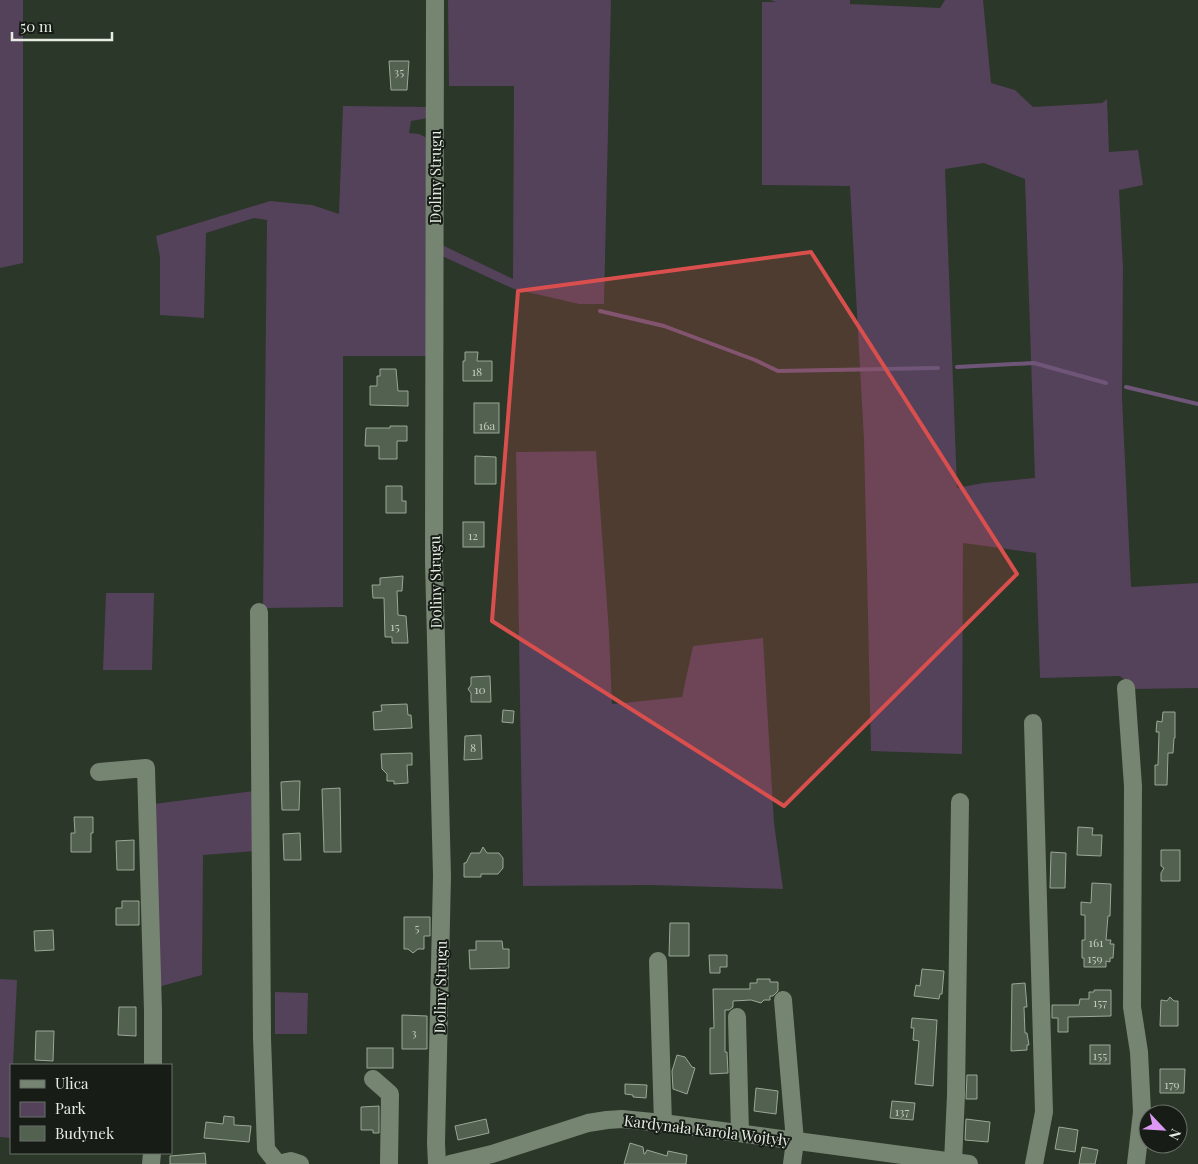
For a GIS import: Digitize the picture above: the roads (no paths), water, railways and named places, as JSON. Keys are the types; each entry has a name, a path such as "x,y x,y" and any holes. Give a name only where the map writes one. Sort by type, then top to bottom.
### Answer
{"street":[{"name":"Doliny Strugu","path":"434,0 434,562 442,876 437,1164"},
{"path":"259,612 262,1038 266,1149 278,1164 290,1161 300,1164"},
{"path":"1126,688 1133,786 1132,1007 1140,1052 1142,1112 1136,1164"},
{"path":"1033,723 1044,1112 1034,1164"},
{"path":"99,772 146,768 153,1011 152,1064"},
{"path":"960,802 956,1095 961,1163"},
{"path":"658,961 663,1123"},
{"path":"783,1000 796,1141 792,1164"},
{"path":"737,1016 740,1133"},
{"path":"373,1079 390,1094 389,1164"},
{"name":"Kardynała Karola Wojtyły","path":"450,1164 492,1154 588,1123 607,1120 663,1123 961,1163"}],"waterway":[{"path":"600,311 664,326 755,360 778,371 938,368"},
{"path":"957,367 1034,363 1106,383"},
{"path":"1126,387 1198,404"}]}
